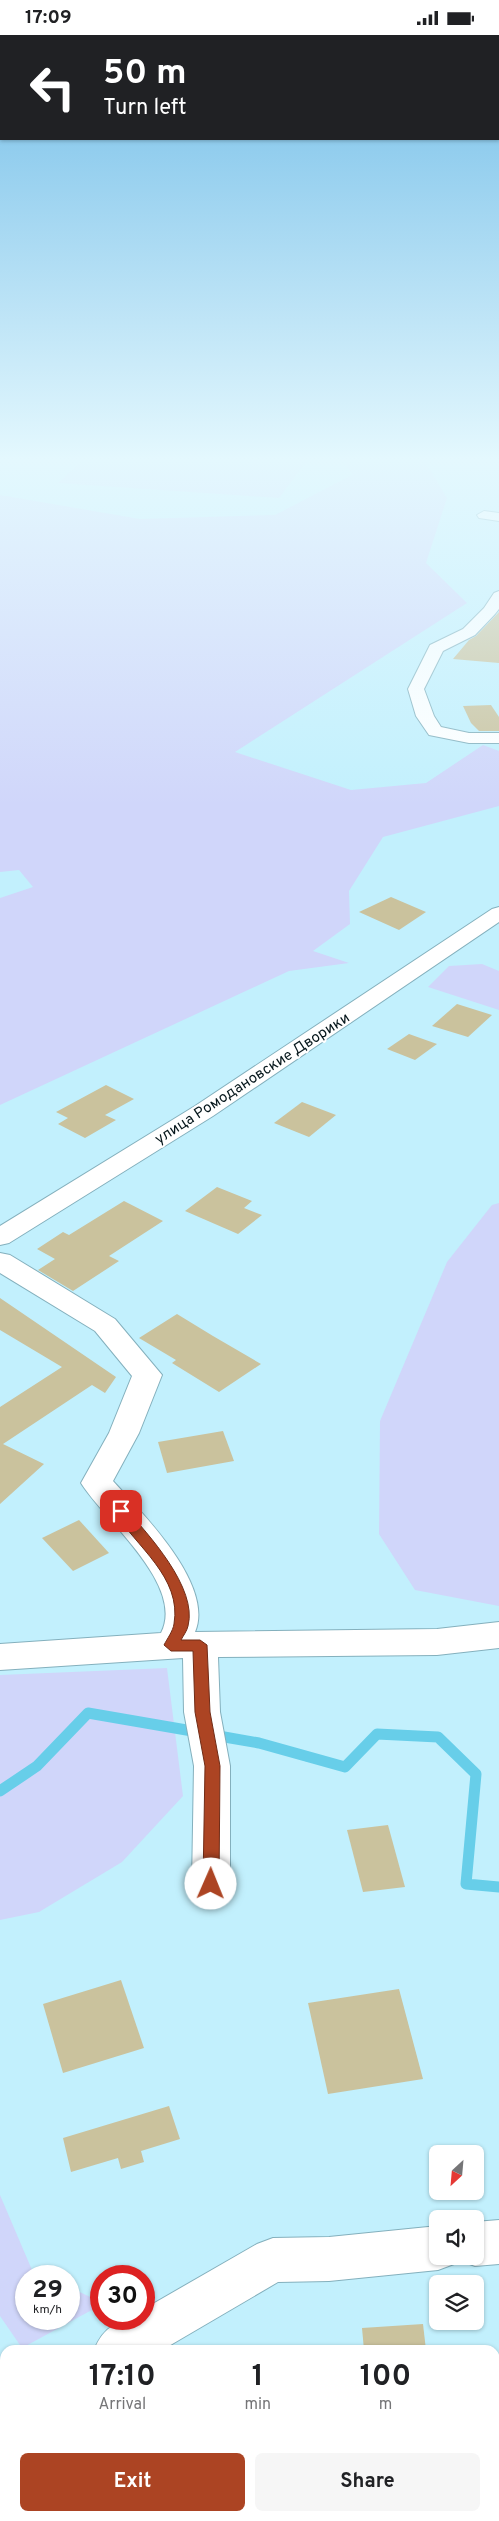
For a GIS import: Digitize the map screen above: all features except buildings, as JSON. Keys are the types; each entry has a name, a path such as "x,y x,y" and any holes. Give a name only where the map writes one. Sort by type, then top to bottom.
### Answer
{"street":[{"path":"499,596 490,611 469,632 436,648 416,689 425,716 435,731 469,738 499,738"},
{"name":"улица Ромодановские Дворики","path":"0,1237 204,1111 499,913"},
{"path":"0,1261 105,1325 147,1375 124,1433 97,1483 157,1553 180,1597 181,1625 202,1712 212,1766 211,1884"},
{"path":"0,1657 186,1645 437,1642 499,1635"},
{"path":"484,2243 499,2242"},
{"path":"126,2345 273,2260 329,2259 429,2249"}],"shaded area":[{"path":"0,574 437,574 467,603 235,752 351,790 426,783 483,745 499,751 499,806 383,837 349,891 350,924 313,951 349,963 289,971 0,1105 0,898 33,887 19,870 0,872"},
{"path":"482,964 499,971 499,1010 428,987 449,966"},
{"path":"499,1203 499,1606 415,1590 379,1534 380,1421 447,1262 492,1205"},
{"path":"167,1668 183,1796 122,1862 39,1912 0,1920 0,1675"},
{"path":"0,2195 30,2265 15,2265 15,2330 55,2330 28,2345 20,2345 0,2316"},
{"path":"80,2292 90,2297 90,2311 80,2316"}],"waterway":[{"path":"0,1791 37,1766 88,1713 198,1732"},
{"path":"213,1735 259,1743 345,1767 377,1734 438,1737 476,1774 466,1884 499,1887"}],"route":[{"path":"121,1511 157,1553 180,1597 181,1625 171,1645 200,1645 202,1712 212,1766 211,1884"}]}
